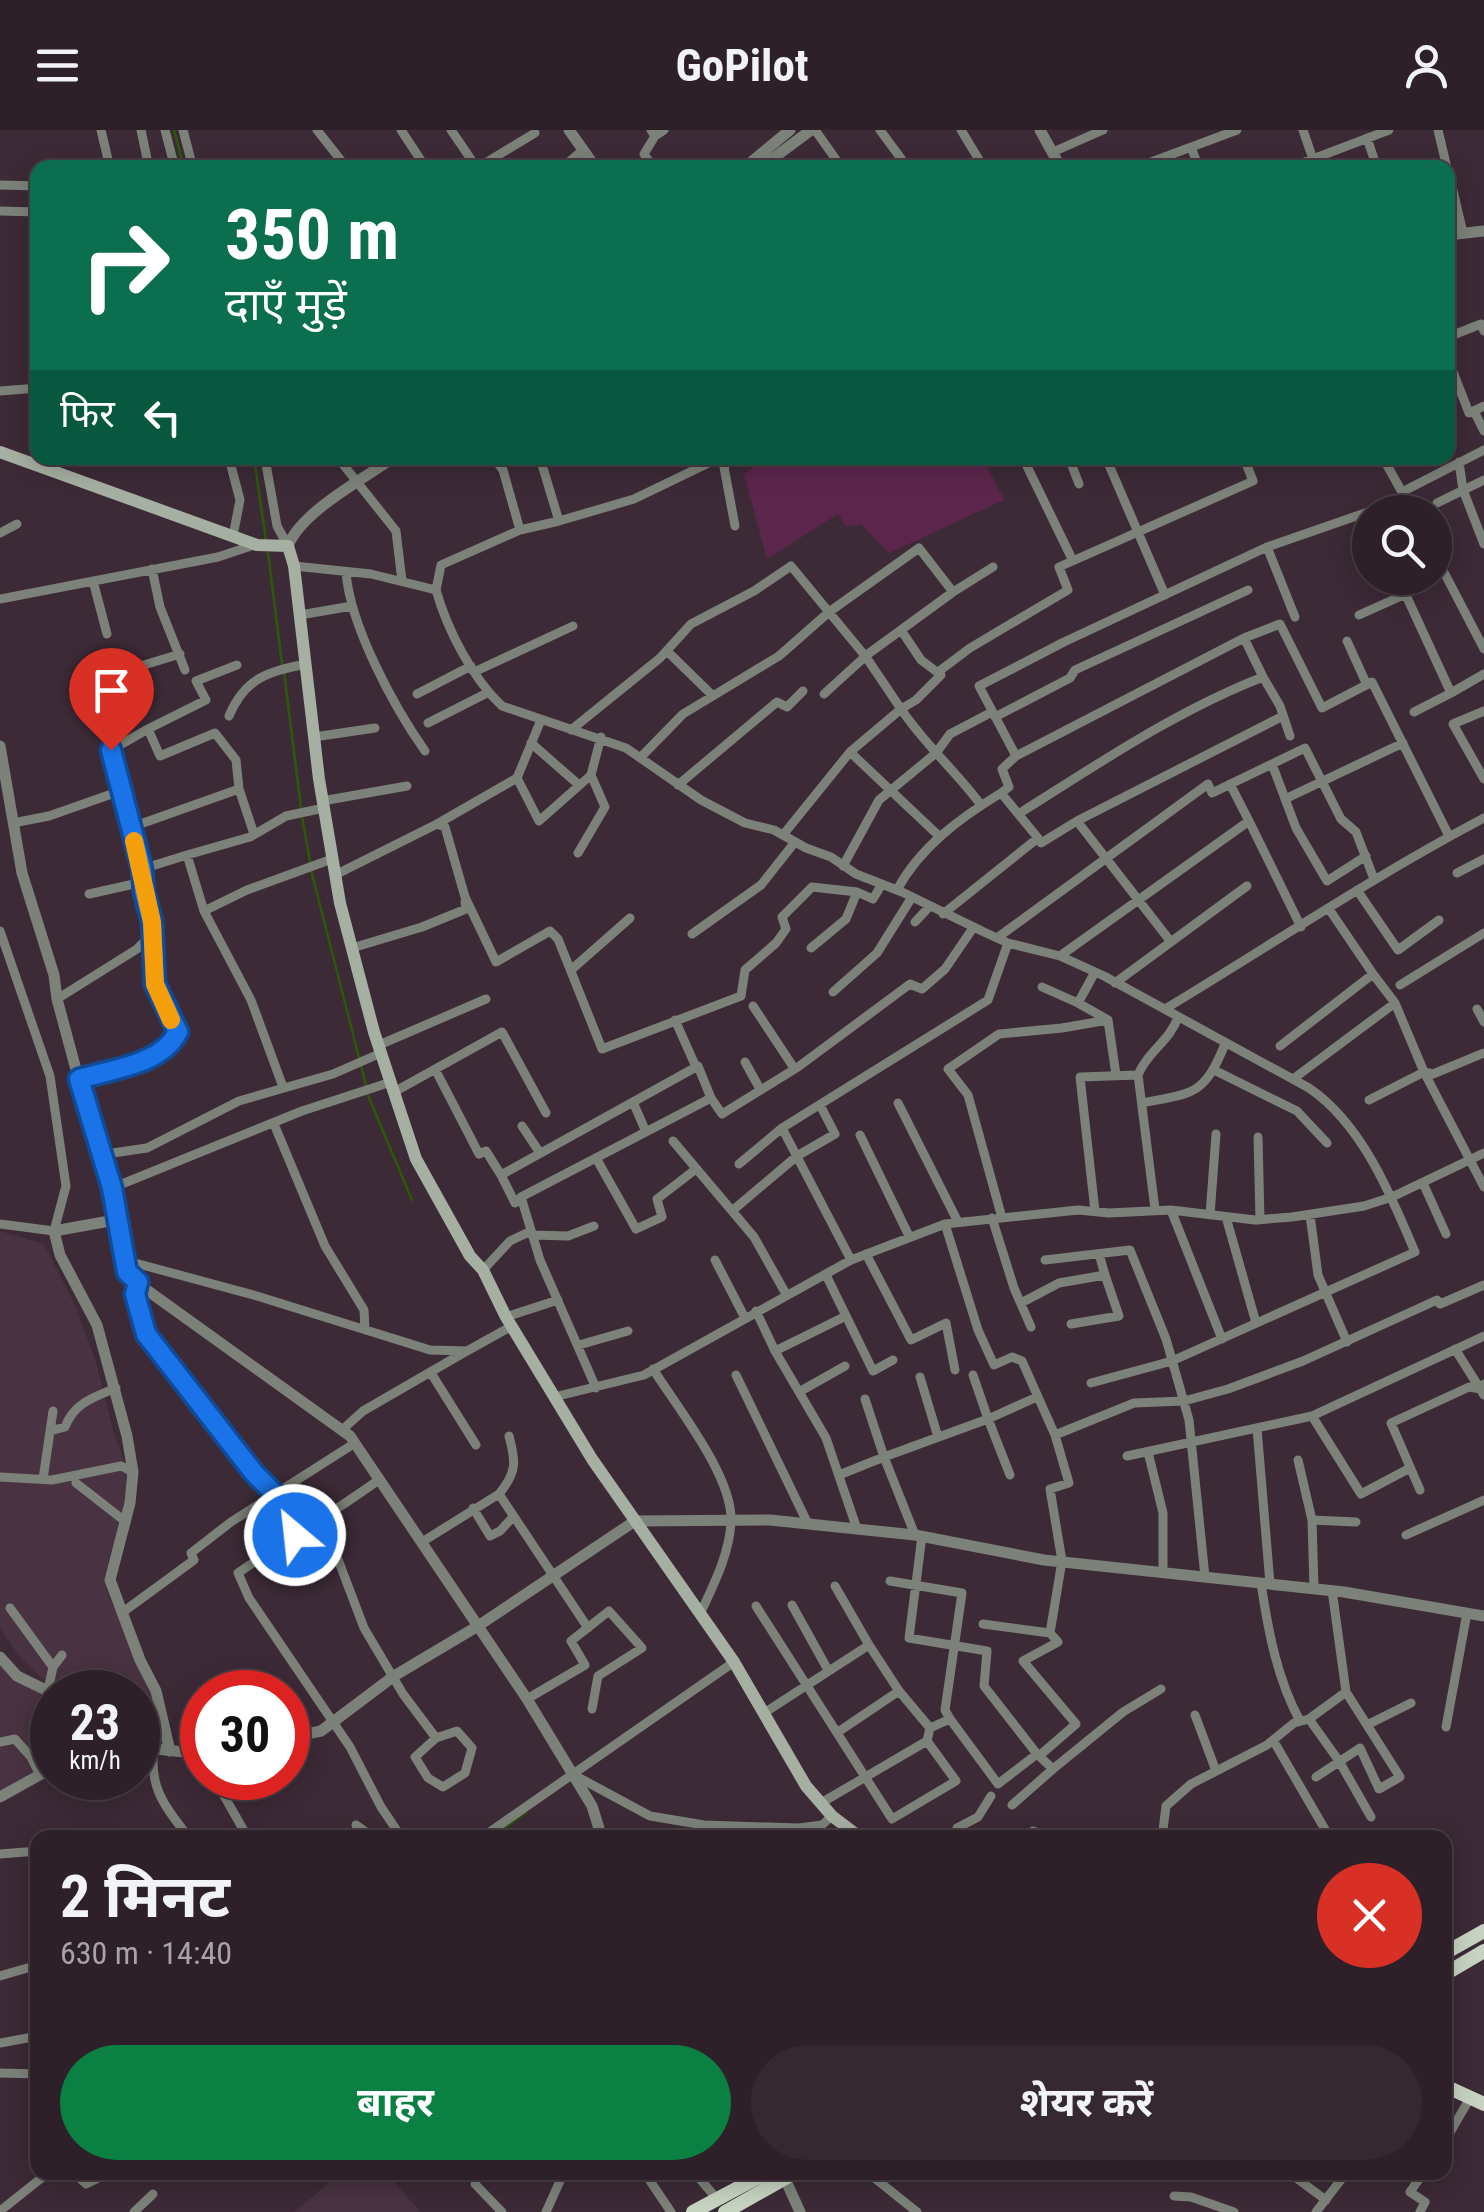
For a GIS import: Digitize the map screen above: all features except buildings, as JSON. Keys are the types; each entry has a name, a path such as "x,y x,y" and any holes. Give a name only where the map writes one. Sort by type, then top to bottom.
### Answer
{"main road":[{"path":"0,452 30,463"},
{"path":"36,465 232,536 263,545 288,546 294,566 335,875 380,1049 416,1159 554,1397 634,1521 734,1662 806,1786 850,1830"},
{"path":"1452,1949 1484,1931"},
{"path":"1452,1970 1484,1952"},
{"path":"1452,2089 1477,2101"},
{"path":"721,2206 757,2180"},
{"path":"693,2212 721,2206 776,2180"}],"street":[{"path":"102,130 108,160"},
{"path":"141,130 147,160"},
{"path":"165,130 173,160"},
{"path":"184,130 191,160"},
{"path":"316,130 340,160"},
{"path":"401,130 421,160"},
{"path":"451,130 472,160"},
{"path":"568,130 591,160"},
{"path":"754,160 790,130"},
{"path":"776,160 813,130 836,160"},
{"path":"880,130 902,160"},
{"path":"961,130 979,160"},
{"path":"1040,130 1056,160"},
{"path":"1052,152 1103,130"},
{"path":"1156,160 1237,130"},
{"path":"1304,130 1313,160"},
{"path":"1320,160 1389,130"},
{"path":"1438,130 1445,160"},
{"path":"490,160 535,132"},
{"path":"648,160 644,154 657,132"},
{"path":"1367,138 1374,160"},
{"path":"1192,147 1196,160"},
{"path":"572,160 584,150"},
{"path":"0,185 30,186"},
{"path":"1455,199 1464,234"},
{"path":"0,211 30,212"},
{"path":"1455,235 1484,231"},
{"path":"1455,334 1481,324 1484,331"},
{"path":"1455,380 1469,413 1479,408 1484,431"},
{"path":"0,391 30,389"},
{"path":"1455,397 1460,395"},
{"path":"1455,464 1484,450"},
{"path":"1459,462 1462,490 1484,544"},
{"path":"231,465 240,500 232,536"},
{"path":"266,465 277,526 288,546"},
{"path":"343,465 396,531 402,582"},
{"path":"288,546 293,534 384,465"},
{"path":"499,465 520,530"},
{"path":"542,465 559,521"},
{"path":"704,465 634,499 520,530 441,565 436,590 448,624 488,693 502,706 626,748 678,785 746,823 782,835 973,928 1008,943 1060,956 1095,972 1313,1090 1346,1124 1392,1197 1416,1252 1172,1361 1091,1383"},
{"path":"725,465 735,526"},
{"path":"1026,465 1073,561"},
{"path":"1071,465 1079,484"},
{"path":"1109,465 1165,595"},
{"path":"938,672 970,648 1068,590 1059,566 1253,481 1247,465"},
{"path":"1387,465 1404,495"},
{"path":"1402,492 1453,465"},
{"path":"1452,495 1484,480"},
{"path":"1016,756 978,686 1267,547 1352,518"},
{"path":"0,532 18,524"},
{"path":"0,600 263,545"},
{"path":"1267,547 1295,618"},
{"path":"640,758 683,714 780,656 828,612 919,548 953,592"},
{"path":"294,566 436,590"},
{"path":"571,730 666,651 691,624 754,591 791,566 866,657 934,754 958,774 981,805"},
{"path":"824,694 901,630 994,567"},
{"path":"152,570 160,607 186,670"},
{"path":"346,572 352,606 401,718 426,752"},
{"path":"92,581 107,634"},
{"path":"1452,588 1484,649"},
{"path":"844,866 879,800 934,754 950,734 1070,678 1075,670 1248,590"},
{"path":"1358,615 1404,595"},
{"path":"1406,595 1451,693"},
{"path":"300,615 352,606"},
{"path":"897,890 909,868 940,837 1009,787 1002,768 1016,756 1244,638 1280,624 1322,708 1372,682 1449,836"},
{"path":"417,694 573,626"},
{"path":"782,835 850,752 941,675 921,660 901,630"},
{"path":"1244,638 1290,736"},
{"path":"1347,641 1367,684"},
{"path":"666,651 713,696"},
{"path":"107,684 131,669 180,654"},
{"path":"228,716 247,685 275,671 306,664"},
{"path":"79,1079 152,1058 178,1032 155,984 142,869 111,750 206,700 196,682 237,665"},
{"path":"1414,712 1484,674"},
{"path":"1024,811 1145,736 1222,693 1263,677"},
{"path":"678,785 777,702 787,707 803,691"},
{"path":"428,722 488,693"},
{"path":"1484,711 1453,724 1484,779"},
{"path":"1001,793 1041,843 1283,716"},
{"path":"335,875 517,778 541,720"},
{"path":"314,736 376,728"},
{"path":"148,730 160,756 215,732 236,760 238,788 254,834"},
{"path":"517,778 538,821 591,775 602,738"},
{"path":"531,743 579,784"},
{"path":"1285,799 1403,743"},
{"path":"0,746 22,873 54,975 99,1154 112,1188 127,1272 355,1443 526,1699 592,1806 597,1830"},
{"path":"997,938 1208,784 1212,793 1305,748 1341,819 1356,832 1374,879"},
{"path":"850,752 940,837"},
{"path":"1272,764 1296,828 1327,882 1366,856"},
{"path":"578,853 605,807 591,775"},
{"path":"1230,784 1301,927"},
{"path":"142,869 254,834 286,816 323,804 407,786"},
{"path":"132,827 238,788"},
{"path":"13,823 49,816 123,790"},
{"path":"1165,1009 1374,879 1484,818"},
{"path":"1077,821 1170,942"},
{"path":"1060,956 1249,821"},
{"path":"437,824 444,827 465,897 496,962 550,932 558,939 602,1049 741,996 745,970 776,942 786,929 782,917 812,887 857,892 874,900 882,884"},
{"path":"943,914 1038,838"},
{"path":"692,934 761,885 795,842"},
{"path":"187,855 204,910 251,1000 284,1086"},
{"path":"204,910 332,859"},
{"path":"1457,873 1484,860"},
{"path":"90,894 143,882"},
{"path":"1115,982 1247,886"},
{"path":"1357,890 1398,950 1439,920"},
{"path":"811,948 846,920 857,892"},
{"path":"352,948 466,909 465,897"},
{"path":"833,992 877,953 912,898"},
{"path":"915,922 929,907"},
{"path":"1329,909 1395,1003 1424,1072 1484,1188"},
{"path":"571,970 630,918"},
{"path":"675,1020 710,1098 722,1114 794,1068 910,984 922,989 945,969 973,928"},
{"path":"0,931 50,1076 66,1186 54,1231 60,1254 97,1325 116,1388 133,1472 126,1522 110,1580 156,1691 170,1751"},
{"path":"1400,985 1484,933"},
{"path":"57,999 137,949 152,934"},
{"path":"739,1164 782,1128 988,1000 1008,943"},
{"path":"1078,1003 1095,972"},
{"path":"1280,1046 1373,974"},
{"path":"1042,987 1108,1020"},
{"path":"99,1154 147,1148 239,1102 333,1074 486,999"},
{"path":"1293,1079 1395,1003"},
{"path":"753,1006 794,1068"},
{"path":"1478,1009 1484,1022"},
{"path":"1155,1210 1138,1075 1142,1064 1173,1032 1178,1017"},
{"path":"1108,1020 1116,1076"},
{"path":"1032,1328 997,1218 968,1095 948,1070 999,1034 1108,1020"},
{"path":"112,1188 274,1124 392,1087 436,1069 502,1032 546,1113"},
{"path":"1142,1103 1194,1093 1214,1070 1224,1044"},
{"path":"1369,1100 1424,1072 1432,1074 1484,1053"},
{"path":"745,1062 760,1089"},
{"path":"502,1175 696,1067"},
{"path":"436,1069 479,1154 486,1151 515,1204 710,1098"},
{"path":"1214,1070 1297,1111 1327,1143"},
{"path":"1095,1211 1080,1077 1138,1075"},
{"path":"633,1102 646,1132"},
{"path":"898,1103 958,1222"},
{"path":"732,1211 796,1156 835,1134 820,1105"},
{"path":"274,1124 325,1246 364,1310 365,1330"},
{"path":"522,1126 540,1153"},
{"path":"782,1128 851,1260"},
{"path":"1210,1215 1216,1134"},
{"path":"860,1135 909,1236"},
{"path":"1258,1138 1260,1220"},
{"path":"672,1141 754,1237 786,1294"},
{"path":"554,1397 644,1375 851,1260 945,1224 1078,1210 1171,1210 1260,1220 1310,1215 1392,1197 1484,1153"},
{"path":"596,1158 636,1229 662,1217 657,1199 696,1169"},
{"path":"1423,1184 1446,1234"},
{"path":"522,1197 532,1233 596,1388"},
{"path":"1171,1210 1222,1339"},
{"path":"1310,1215 1318,1274 1346,1342"},
{"path":"1226,1217 1256,1324"},
{"path":"0,1224 54,1231 115,1220"},
{"path":"945,1224 978,1330 994,1365 1019,1358 1055,1435 1069,1484 1050,1489 1062,1562 1058,1604 1050,1633"},
{"path":"483,1270 510,1241 532,1233 568,1236 594,1226"},
{"path":"1046,1260 1130,1250 1184,1401 1205,1577"},
{"path":"866,1254 911,1340 946,1323 956,1370"},
{"path":"1071,1324 1119,1316 1099,1254"},
{"path":"124,1260 430,1350 467,1351"},
{"path":"714,1260 744,1318"},
{"path":"826,1275 873,1371 892,1360"},
{"path":"1021,1303 1059,1283 1105,1276"},
{"path":"138,1282 135,1294 146,1334 254,1473 275,1494 295,1535"},
{"path":"1055,1435 1134,1404 1184,1401 1228,1389 1438,1300 1440,1304 1484,1285"},
{"path":"342,1430 363,1411 432,1373 509,1322 558,1300"},
{"path":"756,1311 775,1352 826,1438 857,1529"},
{"path":"775,1352 846,1316"},
{"path":"579,1345 628,1330"},
{"path":"1127,1456 1312,1416 1484,1336"},
{"path":"1455,1349 1483,1389"},
{"path":"799,1392 845,1366"},
{"path":"653,1369 718,1473 732,1520 718,1576 700,1614"},
{"path":"432,1373 476,1445"},
{"path":"736,1375 808,1524"},
{"path":"973,1375 1010,1474"},
{"path":"920,1377 938,1437"},
{"path":"1420,1490 1391,1423 1469,1387 1483,1389"},
{"path":"50,1431 65,1427 71,1412 82,1403 116,1388"},
{"path":"838,1474 988,1419 1036,1397"},
{"path":"865,1399 918,1536 910,1638 987,1651 984,1686 1052,1769"},
{"path":"43,1479 53,1411"},
{"path":"1312,1416 1361,1494 1410,1468"},
{"path":"1258,1428 1269,1634 1288,1698 1339,1762 1371,1817"},
{"path":"422,1542 499,1494 517,1465 509,1436"},
{"path":"123,1612 194,1560 191,1553 355,1443"},
{"path":"1148,1452 1162,1513 1163,1572"},
{"path":"1298,1460 1312,1520 1314,1588"},
{"path":"0,1478 43,1479 120,1466 133,1472"},
{"path":"380,1480 238,1573 397,1830"},
{"path":"76,1484 126,1522"},
{"path":"499,1494 588,1628"},
{"path":"1406,1535 1484,1500"},
{"path":"474,1508 490,1536 513,1517"},
{"path":"310,1733 322,1731 394,1676 478,1626 634,1521 732,1520 857,1529 1062,1562 1332,1590 1484,1616"},
{"path":"1312,1520 1356,1522"},
{"path":"318,1524 328,1533 364,1628 436,1738"},
{"path":"890,1580 962,1593 945,1710 998,1784 1076,1724 1023,1660 1058,1642 1050,1633 983,1624"},
{"path":"835,1586 899,1691 930,1728"},
{"path":"1316,1778 1360,1748 1379,1789 1400,1776 1346,1692 1332,1590"},
{"path":"792,1605 828,1670"},
{"path":"756,1606 892,1820 956,1782 926,1741"},
{"path":"10,1608 53,1667"},
{"path":"592,1709 598,1676 642,1648 609,1611 571,1641 585,1666 598,1676"},
{"path":"1446,1726 1467,1613"},
{"path":"764,1713 869,1645"},
{"path":"53,1670 62,1655"},
{"path":"0,1657 17,1676 30,1682"},
{"path":"493,1830 734,1662"},
{"path":"526,1699 585,1666"},
{"path":"1012,1805 1123,1712 1162,1689"},
{"path":"838,1732 899,1691"},
{"path":"1163,1830 1166,1806 1191,1784 1273,1740 1346,1692"},
{"path":"1367,1725 1411,1703"},
{"path":"1195,1715 1216,1772"},
{"path":"821,1804 926,1741 930,1728 950,1719"},
{"path":"457,1730 472,1748 465,1773 444,1787 428,1778 415,1757 436,1738 457,1730"},
{"path":"0,1742 15,1738 30,1756"},
{"path":"1273,1740 1325,1830"},
{"path":"160,1750 180,1753"},
{"path":"573,1776 650,1816 713,1826 799,1828 822,1825 834,1818"},
{"path":"0,1797 30,1780"},
{"path":"957,1830 978,1816 991,1796"},
{"path":"160,1798 184,1830"},
{"path":"226,1800 243,1830"},
{"path":"826,1830 834,1818"},
{"path":"356,1825 363,1830"},
{"path":"711,1830 713,1826"},
{"path":"0,1854 30,1852"},
{"path":"0,1976 30,1968"},
{"path":"0,2043 30,2037"},
{"path":"0,2073 30,2074"},
{"path":"1452,2132 1477,2101"},
{"path":"0,2211 39,2180"},
{"path":"546,2212 560,2180"},
{"path":"649,2180 671,2212"},
{"path":"700,2180 721,2206"},
{"path":"789,2180 800,2212"},
{"path":"877,2180 917,2212"},
{"path":"1299,2180 1326,2200"},
{"path":"1316,2212 1341,2180"},
{"path":"1418,2180 1410,2192 1425,2202 1420,2212"},
{"path":"475,2184 502,2212"},
{"path":"134,2212 153,2194"},
{"path":"1174,2196 1191,2197 1234,2212"}],"shaded area":[{"path":"758,465 986,465 1004,500 889,553 861,524 847,527 838,514 767,559 744,474"},
{"path":"0,1231 44,1244 75,1305 96,1362 114,1434 132,1482 104,1577 109,1598 145,1670 33,1670 0,1629"},
{"path":"0,1656 30,1677 30,1773 0,1791"},
{"path":"160,1712 169,1745 160,1747"},
{"path":"333,2180 392,2180 421,2212 294,2212"}],"waterway":[{"path":"174,130 182,160"},
{"path":"255,465 266,540"},
{"path":"268,553 282,664"},
{"path":"284,672 301,808"},
{"path":"302,816 310,862"},
{"path":"311,870 366,1085"},
{"path":"367,1093 412,1200"},
{"path":"502,1830 526,1812"}],"slow traffic":[{"path":"134,841 152,922 155,984 171,1020"}],"route":[{"path":"111,750 129,810 152,922 155,984 178,1032 152,1058 79,1079 112,1188 127,1272 138,1282 135,1294 146,1334 254,1473 275,1494 295,1535"}]}
